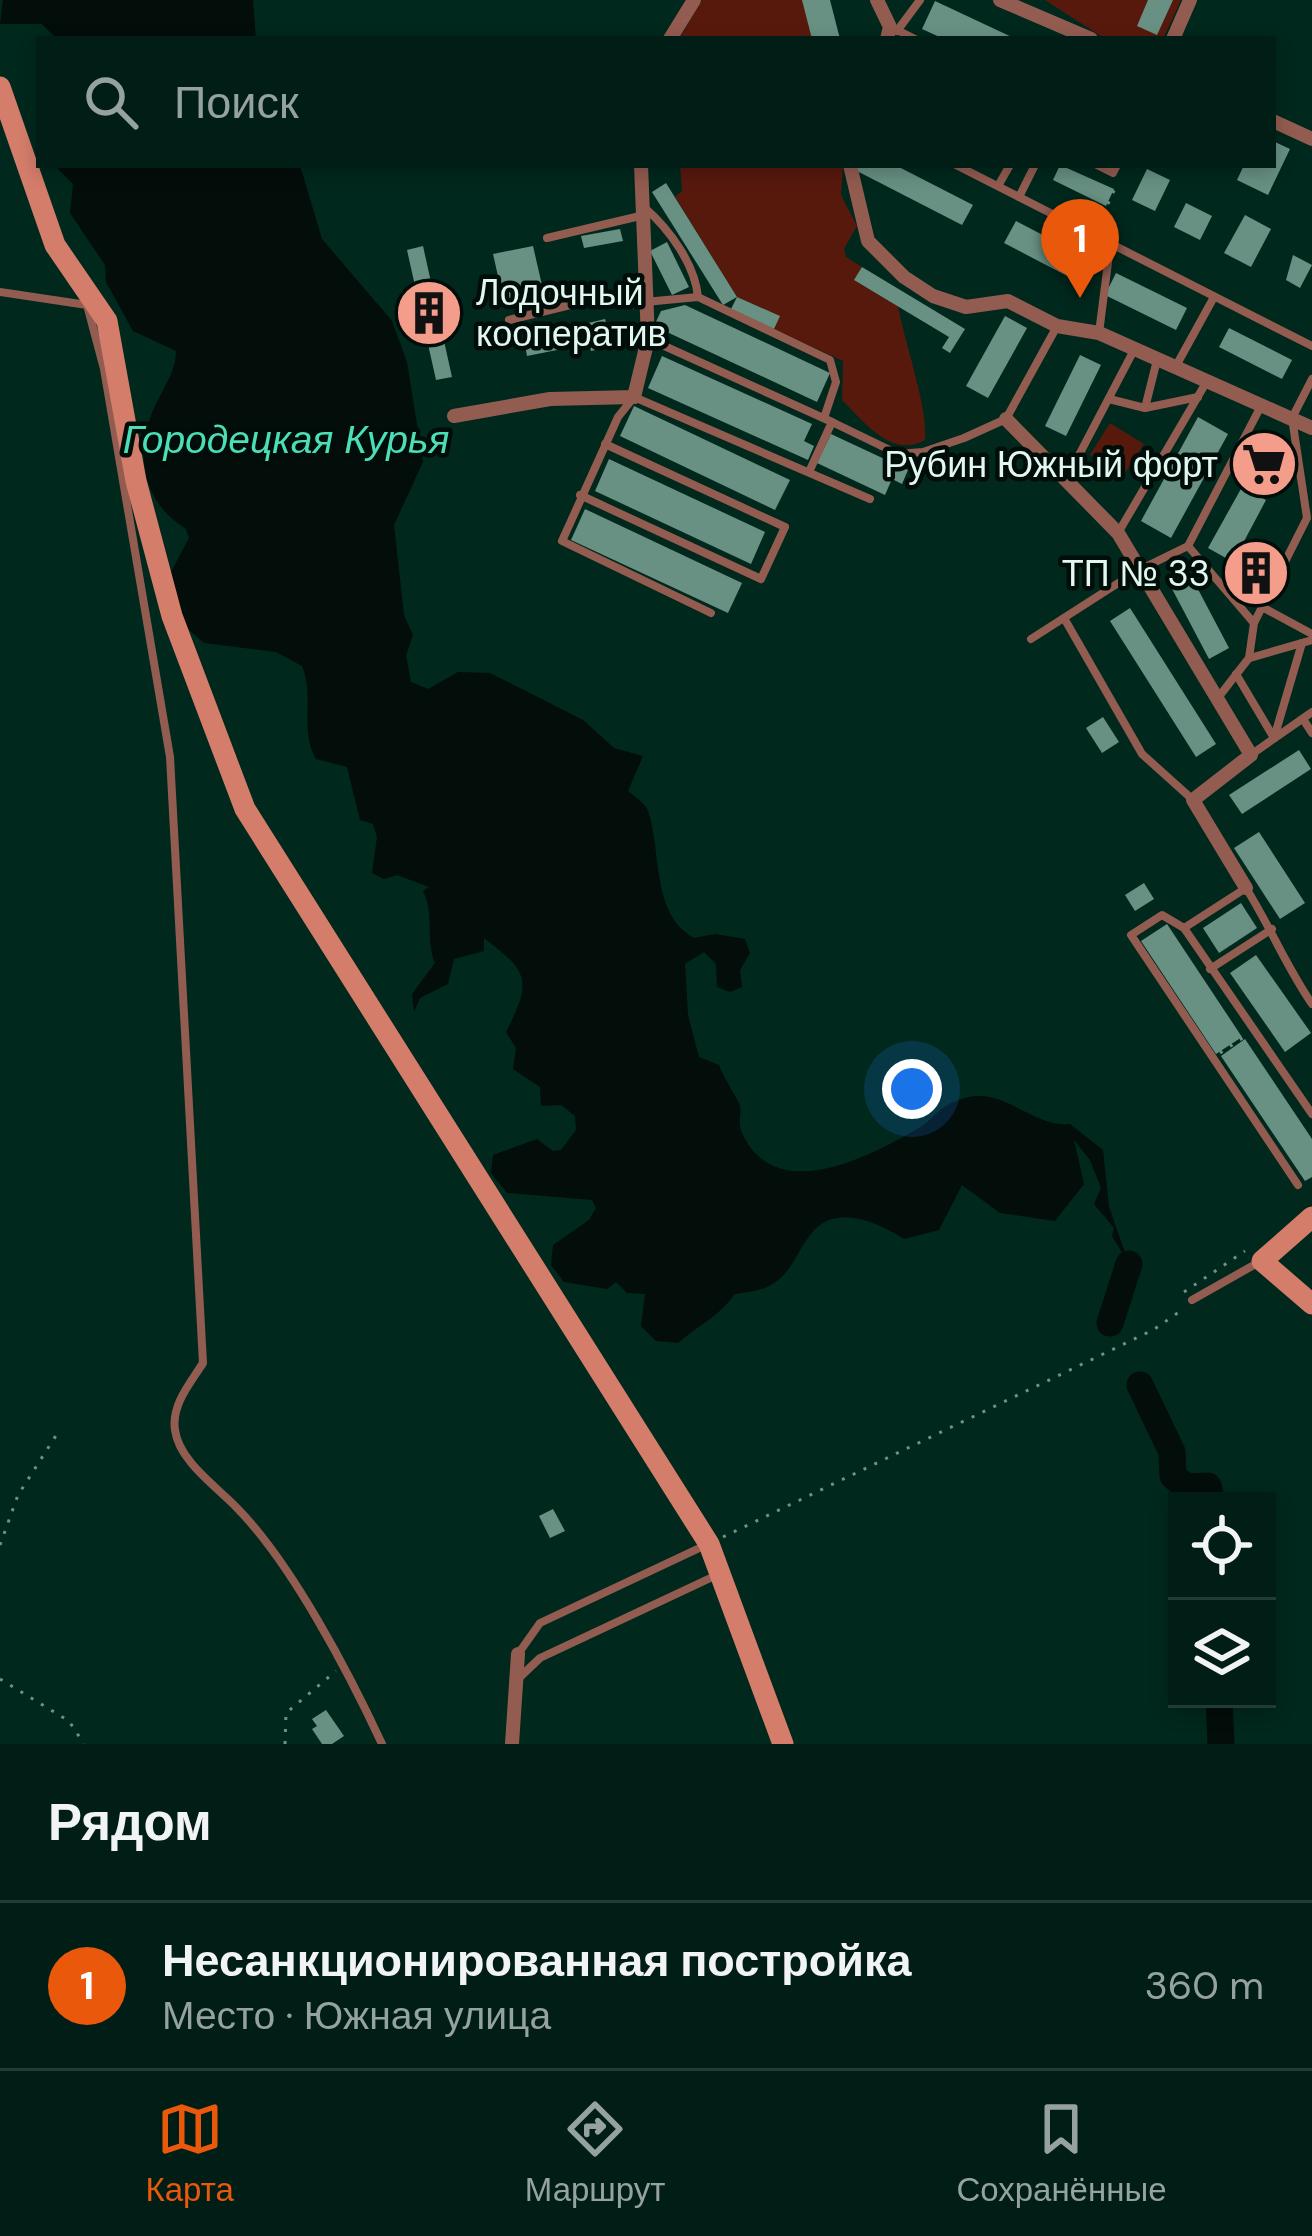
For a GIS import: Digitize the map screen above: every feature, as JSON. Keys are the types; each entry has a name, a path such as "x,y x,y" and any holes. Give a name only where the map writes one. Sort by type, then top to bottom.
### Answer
{"main road":[{"path":"0,88 55,245 107,321 136,481 172,616 245,809 709,1544 783,1744"},
{"path":"1312,1217 1257,1254 1312,1304"}],"street":[{"path":"672,36 694,0"},
{"path":"877,0 891,32"},
{"path":"1000,0 1084,36"},
{"path":"1174,36 1190,0"},
{"path":"1276,122 1312,140"},
{"path":"454,416 550,398 634,397 648,339 640,168"},
{"path":"851,168 868,241 904,278 966,307 1009,301 1057,326 1099,333 1312,428"},
{"path":"1006,418 1068,476 1118,533 1251,754 1193,800 1246,888"},
{"path":"512,1744 518,1654"}],"lane":[{"path":"891,32 920,0"},
{"path":"962,168 1312,346"},
{"path":"998,186 1008,168"},
{"path":"1019,197 1034,168"},
{"path":"548,238 640,209 662,223 696,279 698,297"},
{"path":"1099,333 1110,247"},
{"path":"0,292 87,304 104,369 170,757 203,1363 178,1404 174,1428 183,1453 243,1514 368,1706 382,1744"},
{"path":"508,320 645,294 698,297 830,360 836,382 809,472"},
{"path":"1176,366 1214,297"},
{"path":"648,339 898,454 923,452 1006,418 1057,326"},
{"path":"1068,476 1135,349"},
{"path":"1145,408 1157,358"},
{"path":"1250,658 1254,623 1310,514 1292,418 1312,379"},
{"path":"1118,533 1207,380"},
{"path":"711,613 568,547 562,532 634,397 870,499"},
{"path":"1109,399 1145,408 1198,397"},
{"path":"1031,639 1137,571 1188,546 1262,405"},
{"path":"580,495 760,579 769,562 785,527 605,444"},
{"path":"1188,546 1254,623"},
{"path":"1262,607 1309,639"},
{"path":"1064,618 1142,754 1193,800"},
{"path":"1216,700 1250,658 1309,639"},
{"path":"1274,738 1309,639"},
{"path":"1236,674 1274,738"},
{"path":"1251,754 1307,716 1312,733"},
{"path":"1184,928 1246,888 1281,944 1282,961 1312,1004"},
{"path":"1298,1185 1131,935 1162,915 1184,928 1312,1114"},
{"path":"1210,969 1272,929"},
{"path":"1192,1300 1257,1254"},
{"path":"518,1654 541,1623 709,1544"},
{"path":"516,1682 540,1658 720,1573"}],"path":[{"path":"1093,237 1117,189 1115,169"},
{"path":"1213,1058 1253,1030"},
{"path":"709,1544 1154,1330 1181,1311 1185,1288 1257,1254"},
{"path":"0,1544 18,1495 57,1434"},
{"path":"274,1744 283,1742 293,1703 342,1666"},
{"path":"0,1679 69,1720 84,1744"}],"shaded area":[{"path":"702,0 806,0 816,36 681,36"},
{"path":"1045,0 1181,0 1164,36 1100,36"},
{"path":"680,168 843,168 841,195 857,226 844,249 846,257 862,267 855,281 898,306 920,393 925,440 901,445 879,435 842,400 843,361 774,329 779,316 737,297 675,197 682,191"},
{"path":"1110,423 1144,444 1123,476 1090,455"}],"water":[{"path":"3,0 253,0 256,36 54,36 42,24 0,24"},
{"name":"Городецкая Курья","path":"57,168 301,168 322,239 392,321 407,362 423,462 394,525 404,615 413,635 406,656 411,682 428,689 458,672 490,673 583,720 614,748 643,756 628,791 648,811 671,914 694,938 715,934 745,939 750,953 740,970 742,987 730,992 717,987 716,964 704,952 685,964 688,1015 699,1057 719,1065 740,1105 742,1133 757,1155 776,1167 823,1169 895,1142 955,1101 993,1098 1043,1120 1070,1124 1103,1150 1109,1207 1129,1264 1112,1236 1114,1228 1094,1204 1101,1188 1090,1160 1074,1140 1084,1184 1055,1221 1000,1213 962,1185 939,1230 904,1239 857,1218 832,1219 811,1234 778,1280 763,1289 735,1294 678,1343 656,1341 641,1326 645,1294 627,1293 616,1282 607,1289 564,1282 551,1265 553,1245 589,1220 596,1208 592,1200 507,1193 491,1173 493,1155 537,1139 553,1151 561,1150 576,1130 575,1116 561,1105 541,1106 540,1087 513,1069 516,1048 506,1032 520,1000 522,978 510,960 484,938 484,951 454,959 448,984 420,998 414,1012 412,994 435,963 423,891 429,887 397,875 384,879 372,873 377,837 373,824 360,820 347,767 316,759 311,748 302,666 276,652 204,643 186,627 170,574 189,538 152,493 144,463 147,430 176,351 133,331 106,282 105,265 70,213 73,184"}],"building":[{"path":"802,0 830,0 839,36 811,36"},
{"path":"1148,0 1173,0 1157,35 1137,26"},
{"path":"935,1 1010,36 937,36 922,29"},
{"path":"1276,142 1290,149 1268,195 1237,180 1243,168 1276,168"},
{"path":"901,168 973,205 962,225 855,170"},
{"path":"1059,168 1067,168 1114,189 1106,206 1053,180"},
{"path":"1147,169 1170,180 1155,211 1132,200"},
{"path":"666,183 737,297 723,305 652,192"},
{"path":"1186,203 1212,216 1200,240 1174,227"},
{"path":"1245,215 1271,229 1251,267 1224,253"},
{"path":"1016,221 1083,256 1071,278 1004,243"},
{"path":"620,229 623,241 584,248 581,236"},
{"path":"667,242 689,287 672,295 650,251"},
{"name":"Лодочный кооператив","path":"423,246 452,377 436,380 407,250"},
{"path":"533,246 544,294 504,303 493,254"},
{"path":"1293,255 1312,265 1300,288 1286,280"},
{"path":"862,267 965,329 950,353 942,348 949,337 854,280"},
{"path":"1116,273 1187,308 1176,330 1105,295"},
{"path":"737,297 780,316 774,329 731,309"},
{"path":"685,305 830,373 817,402 654,326 661,311"},
{"path":"1005,316 1027,328 988,398 966,386"},
{"path":"605,319 612,346 591,351 584,324"},
{"path":"1229,328 1292,360 1282,379 1219,347"},
{"path":"553,329 557,350 527,356 523,335"},
{"path":"1080,355 1101,365 1066,436 1045,426"},
{"path":"662,356 812,424 804,441 814,446 808,460 648,388"},
{"path":"634,406 790,480 775,510 620,436"},
{"path":"1198,417 1228,434 1171,538 1141,521"},
{"path":"831,434 908,470 902,484 892,479 885,495 817,463"},
{"path":"1260,448 1280,459 1269,480 1249,469"},
{"path":"609,459 765,532 751,564 595,491"},
{"path":"1242,487 1266,500 1233,562 1208,548"},
{"path":"585,509 742,583 728,613 571,540"},
{"path":"1190,574 1229,648 1209,659 1170,585"},
{"path":"1130,608 1216,744 1196,757 1110,621"},
{"path":"1103,717 1119,742 1102,753 1086,728"},
{"path":"1299,750 1311,769 1242,814 1229,795"},
{"path":"1259,832 1305,903 1280,919 1234,848"},
{"path":"1144,883 1154,899 1135,911 1125,895"},
{"path":"1241,903 1257,928 1219,953 1203,928"},
{"path":"1167,924 1242,1037 1216,1054 1141,941"},
{"path":"1256,955 1311,1033 1285,1052 1230,973"},
{"path":"1245,1039 1312,1139 1312,1177 1305,1181 1221,1056"},
{"path":"553,1509 565,1531 550,1538 539,1516"},
{"path":"326,1710 344,1736 332,1744 322,1744 312,1729 317,1726 312,1719"}],"waterway":[{"path":"1110,1323 1129,1264"},
{"path":"1140,1385 1172,1452 1173,1476 1186,1487 1208,1486 1210,1492"},
{"path":"1219,1708 1221,1744"}],"place":[{"name":"Несанкционированная постройка","path":"1080,298"},
{"name":"Лодочный кооператив","path":"429,313"},
{"name":"Рубин Южный форт","path":"1264,464"},
{"name":"ТП № 33","path":"1256,573"}]}
